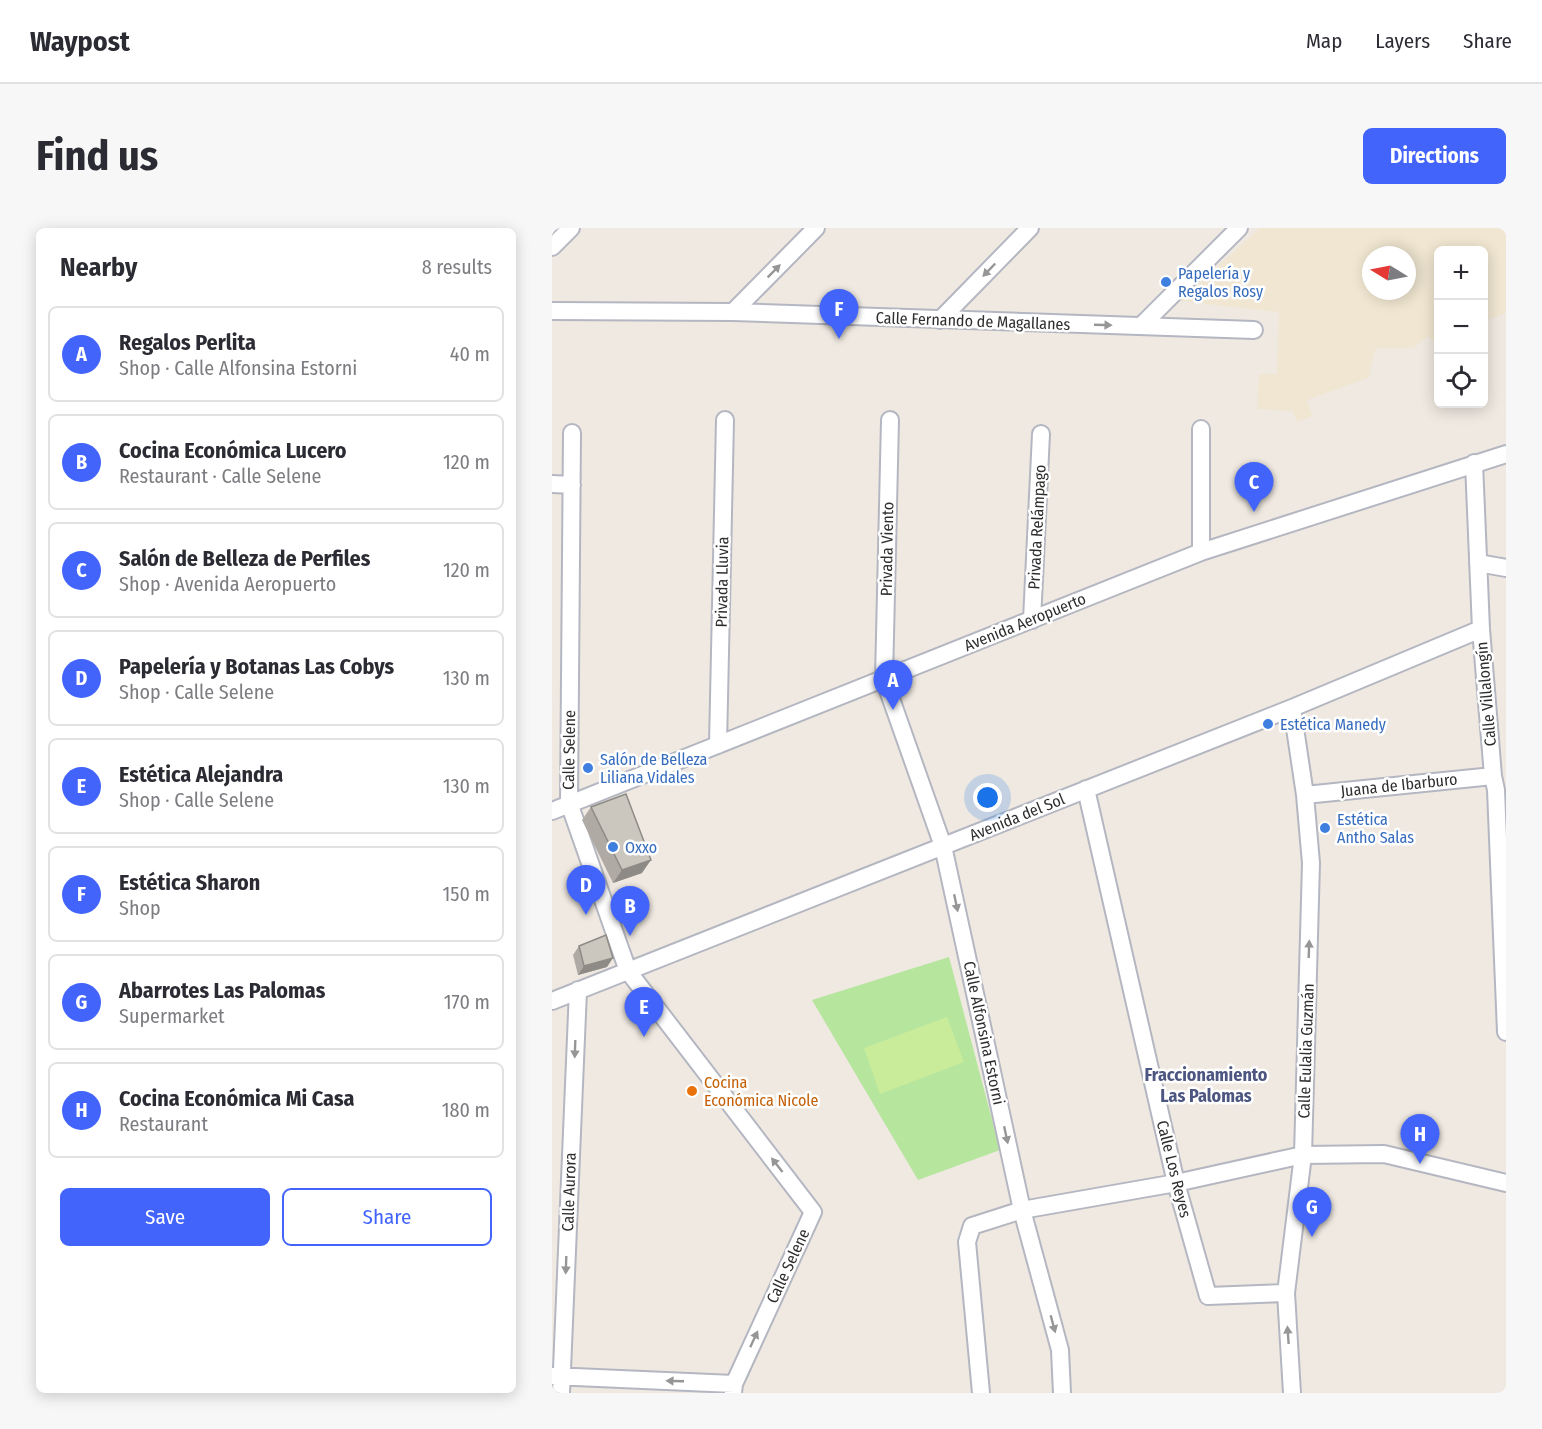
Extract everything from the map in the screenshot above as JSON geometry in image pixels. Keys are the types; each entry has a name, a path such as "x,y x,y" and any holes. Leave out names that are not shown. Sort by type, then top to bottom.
{"street":[{"path":"552,247 570,228"},
{"path":"733,312 816,228"},
{"path":"940,320 1030,228"},
{"path":"1141,326 1239,228"},
{"name":"Calle Fernando de Magallanes","path":"552,311 733,312 1254,330"},
{"name":"Privada Lluvia","path":"718,745 725,420"},
{"name":"Privada Viento","path":"884,679 890,420"},
{"path":"1201,429 1201,552"},
{"name":"Calle Selene","path":"572,433 568,803 628,971 813,1212 733,1388"},
{"name":"Privada Relámpago","path":"1032,620 1041,434"},
{"name":"Avenida Aeropuerto","path":"552,811 1201,552 1506,454"},
{"name":"Calle Villalongín","path":"1474,463 1481,629 1498,785 1506,1032"},
{"path":"552,484 572,485"},
{"path":"1478,563 1506,568"},
{"name":"Avenida del Sol","path":"552,1001 1292,708 1481,629"},
{"name":"Calle Alfonsina Estorni","path":"884,679 943,846 1022,1210 1060,1350 1062,1393"},
{"name":"Calle Eulalia Guzmán","path":"1292,708 1305,795 1311,863 1303,1155 1286,1293 1293,1393"},
{"name":"Juana de Ibarburo","path":"1305,795 1498,785"},
{"name":"Calle Los Reyes","path":"1086,789 1176,1184 1208,1296 1286,1293"},
{"path":"552,795 568,803"},
{"name":"Calle Aurora","path":"558,1382 578,990"},
{"path":"981,1393 967,1242 972,1227 1022,1210 1176,1184 1303,1155 1384,1154 1506,1183"},
{"path":"558,1382 733,1388"}],"shaded area":[{"path":"1260,228 1506,228 1506,313 1488,320 1488,246 1434,246 1434,342 1428,336 1413,348 1376,348 1370,377 1307,400 1312,416 1297,422 1293,411 1257,409 1259,374 1277,374 1279,312 1180,301"}],"green space":[{"path":"949,957 1000,1150 918,1180 812,1000"},
{"path":"947,1017 964,1062 880,1094 864,1048"}],"building":[{"path":"626,794 651,860 622,870 591,807"},
{"path":"606,935 613,958 584,966 579,946"}],"place":[{"name":"Papelería y Regalos Rosy","path":"1166,282"},
{"name":"Estética Sharon","path":"839,339"},
{"name":"Salón de Belleza de Perfiles","path":"1254,512"},
{"name":"Regalos Perlita","path":"893,710"},
{"name":"Estética Manedy","path":"1268,724"},
{"name":"Salón de Belleza Liliana Vidales","path":"588,768"},
{"name":"Estética Antho Salas","path":"1325,828"},
{"name":"Oxxo","path":"613,847"},
{"name":"Papelería y Botanas Las Cobys","path":"586,915"},
{"name":"Cocina Económica Lucero","path":"630,936"},
{"name":"Estética Alejandra","path":"644,1037"},
{"name":"Cocina Económica Nicole","path":"692,1091"},
{"name":"Cocina Económica Mi Casa","path":"1420,1164"},
{"name":"Abarrotes Las Palomas","path":"1312,1237"}],"district":[{"name":"Fraccionamiento Las Palomas","path":"1206,1085"}]}
